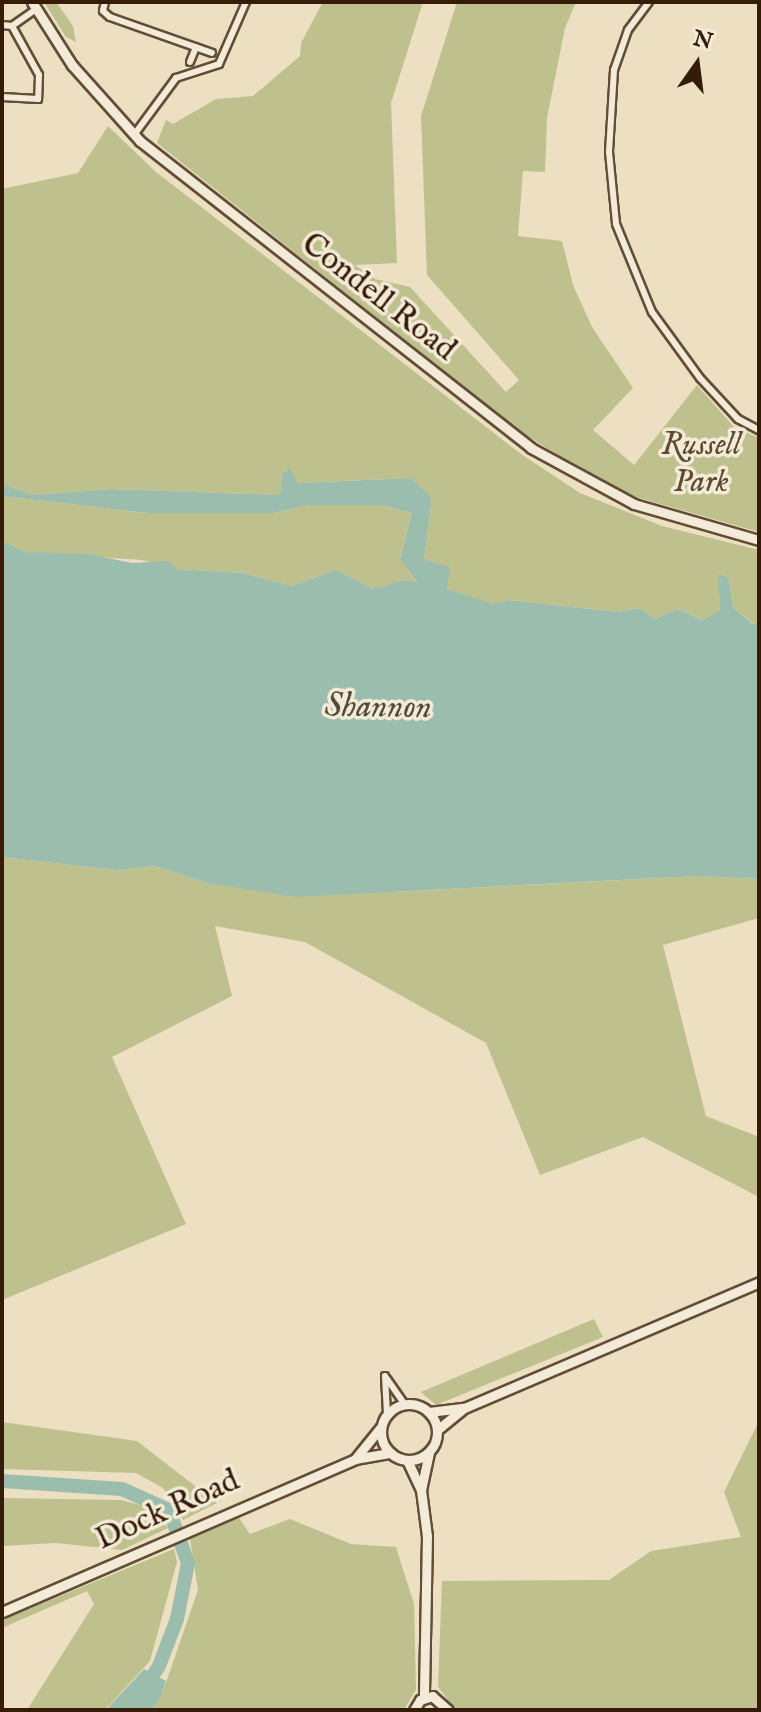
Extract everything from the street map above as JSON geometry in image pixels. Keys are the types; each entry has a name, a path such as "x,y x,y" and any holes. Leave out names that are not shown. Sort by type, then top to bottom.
{"main road":[{"name":"Condell Road","path":"34,5 72,65 134,135 225,212 531,448 634,504 759,540"},
{"path":"421,1490 437,1430 464,1408 759,1282"},
{"path":"429,1452 407,1460 390,1453 382,1440 384,1420 405,1405 429,1412 464,1408"},
{"path":"429,1412 437,1430"},
{"name":"Dock Road","path":"355,1459 384,1420"},
{"name":"Dock Road","path":"2,1612 355,1459 390,1453"},
{"path":"407,1460 421,1490 427,1536 426,1677 424,1698 414,1710"},
{"path":"426,1677 436,1697 448,1710"},
{"path":"424,1698 436,1697"}],"street":[{"path":"105,2 103,11 110,17 212,53"},
{"path":"134,135 176,78 219,64 246,2"},
{"path":"649,2 628,30 614,70 609,152 616,224 652,312 700,378 738,419 759,430"},
{"path":"2,25 12,26 34,5"},
{"path":"2,97 38,99 39,75 12,26"},
{"path":"190,62 196,47"},
{"path":"384,1420 385,1376 405,1405"}],"green space":[{"path":"44,2 56,2 73,26 76,42 66,37"},
{"name":"Russell Park","path":"323,2 423,2 391,103 397,263 355,265 375,279 410,287 506,392 519,380 427,275 421,116 457,2 576,2 565,28 547,118 545,172 523,171 518,236 562,241 573,285 592,327 633,388 593,430 634,465 697,385 734,427 759,438 759,532 639,498 594,478 518,430 157,143 166,120 173,124 216,99 253,96 300,56 301,43"},
{"path":"108,126 156,172 521,454 580,493 662,526 759,550 759,623 754,624 733,607 729,578 719,573 720,610 702,620 679,609 655,619 639,608 617,612 508,600 492,605 446,589 424,560 432,497 411,478 298,483 282,474 280,495 111,489 33,495 2,484 2,189 78,173"},
{"path":"2,496 147,513 273,513 310,505 381,505 412,513 400,558 417,583 403,580 373,589 336,570 292,586 243,573 177,569 142,560 24,552 2,540"},
{"path":"2,857 116,870 155,866 208,883 393,892 697,876 759,879 759,918 663,945 706,1116 759,1137 759,1197 643,1137 540,1175 486,1043 305,942 215,926 232,996 112,1057 186,1224 2,1300"},
{"path":"594,1319 603,1337 436,1405 421,1392"},
{"path":"759,1421 759,1710 456,1710 438,1687 442,1581 609,1580 651,1551 741,1537 724,1492"},
{"path":"2,1422 137,1441 217,1503 183,1520 163,1488 136,1473 2,1469"},
{"path":"2,1498 120,1500 149,1507 168,1528 122,1550 56,1543 2,1546"},
{"path":"239,1518 250,1534 290,1519 351,1544 396,1547 414,1604 416,1690 404,1710 150,1710 160,1700 198,1590 190,1539"},
{"path":"174,1549 177,1562 150,1661 105,1710 27,1710 94,1604 87,1591 2,1628 2,1620"}],"water":[{"name":"Shannon","path":"290,468 298,483 411,478 432,497 424,560 450,567 447,589 492,604 508,600 617,612 639,608 655,619 678,609 702,620 720,610 718,573 729,578 733,607 753,624 759,623 759,879 697,876 295,897 208,883 155,866 116,870 2,857 2,540 24,552 88,554 132,563 168,561 177,569 243,573 292,586 336,570 373,589 403,580 417,582 400,559 412,513 381,505 310,505 273,513 147,513 2,496 2,484 33,495 111,489 280,495 282,474"},
{"path":"144,1669 166,1681 160,1700 150,1710 106,1710"}],"waterway":[{"path":"2,1481 122,1489 169,1510 188,1563 177,1619 159,1666 130,1710"}]}
